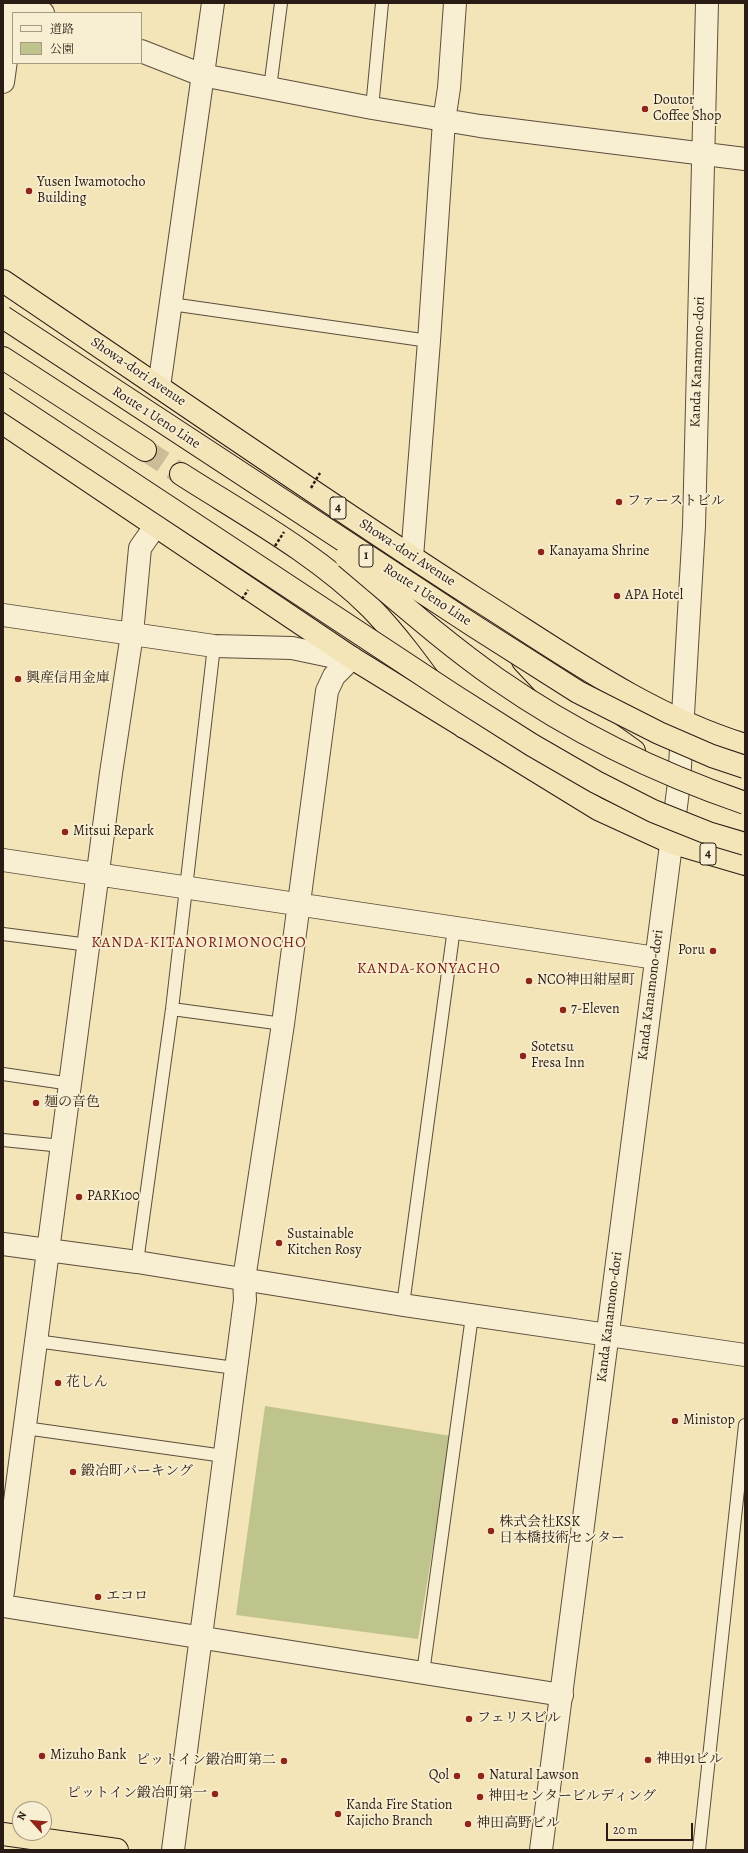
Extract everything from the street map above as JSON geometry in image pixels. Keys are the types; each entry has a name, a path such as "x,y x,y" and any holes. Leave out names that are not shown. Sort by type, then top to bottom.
{"highway":[{"name":"Showa-dori Avenue","path":"3,281 412,557 599,676 682,722 721,738 745,745"},
{"name":"Route 1 Ueno Line","path":"3,317 474,626 578,692 659,734 712,756 745,767"},
{"path":"3,358 145,450"},
{"path":"3,398 446,691 532,744 596,782 653,811 708,833 745,844"},
{"name":"4","path":"3,423 156,524 352,658 598,810 670,842 745,864"},
{"path":"181,474 309,556 340,580 371,608 397,637 464,727"},
{"path":"274,495 454,648 521,695 571,726 646,764 702,788 745,803"},
{"path":"472,596 497,634 554,694 679,783"},
{"path":"3,1834 117,1850"}],"street":[{"path":"18,3 40,12"},
{"path":"159,387 213,3"},
{"path":"412,557 444,121 449,88 455,3"},
{"name":"Kanda Kanamono-dori","path":"541,1850 608,1336 670,842 679,783 694,526 707,3"},
{"path":"3,82 12,17"},
{"path":"142,51 202,75 444,121 745,159"},
{"path":"3,1592 8,1513 25,1428 99,873 111,772 132,634 140,548 156,524"},
{"path":"3,615 214,646 292,648 330,656 352,658"},
{"path":"173,1850 244,1300 244,1279 283,1024 327,691 334,676 352,658"},
{"path":"3,860 300,903 656,958"},
{"path":"3,1244 137,1262 403,1306 745,1355"},
{"path":"3,1606 562,1695"}],"lane":[{"path":"270,88 281,3"},
{"path":"372,108 382,3"},
{"path":"171,304 429,341"},
{"path":"137,1262 172,1009 214,646"},
{"path":"403,1306 454,928"},
{"path":"3,934 89,945"},
{"path":"172,1009 283,1024"},
{"path":"3,1074 71,1084"},
{"path":"3,1140 62,1146"},
{"path":"423,1673 472,1316"},
{"path":"36,1341 235,1368"},
{"path":"699,1850 745,1425"},
{"path":"25,1428 224,1456"}],"path":[{"path":"308,493 320,474"},
{"path":"275,546 287,526"},
{"path":"242,600 250,586"}],"green space":[{"path":"265,1406 451,1436 418,1639 236,1615"}],"tunnel":[{"path":"145,450 181,474"}],"place":[{"name":"Doutor Coffee Shop","path":"645,109"},
{"name":"Yusen Iwamotocho Building","path":"29,191"},
{"name":"ファーストビル","path":"619,502"},
{"name":"Kanayama Shrine","path":"541,552"},
{"name":"APA Hotel","path":"617,596"},
{"name":"興産信用金庫","path":"18,679"},
{"name":"Mitsui Repark","path":"65,832"},
{"name":"Poru","path":"713,951"},
{"name":"NCO神田紺屋町","path":"529,981"},
{"name":"7-Eleven","path":"563,1010"},
{"name":"Sotetsu Fresa Inn","path":"523,1056"},
{"name":"麺の音色","path":"36,1103"},
{"name":"PARK100","path":"79,1197"},
{"name":"Sustainable Kitchen Rosy","path":"279,1243"},
{"name":"花しん","path":"58,1383"},
{"name":"Ministop","path":"675,1421"},
{"name":"鍛冶町パーキング","path":"73,1472"},
{"name":"株式会社KSK 日本橋技術センター","path":"491,1531"},
{"name":"エコロ","path":"98,1597"},
{"name":"フェリスビル","path":"469,1719"},
{"name":"Mizuho Bank","path":"42,1756"},
{"name":"神田91ビル","path":"648,1760"},
{"name":"ピットイン鍛冶町第二","path":"284,1761"},
{"name":"Qol","path":"457,1776"},
{"name":"Natural Lawson","path":"481,1776"},
{"name":"ピットイン鍛冶町第一","path":"215,1794"},
{"name":"神田センタービルディング","path":"480,1797"},
{"name":"Kanda Fire Station Kajicho Branch","path":"338,1814"},
{"name":"神田高野ビル","path":"468,1824"}],"district":[{"name":"KANDA-KITANORIMONOCHO","path":"199,943"},
{"name":"KANDA-KONYACHO","path":"429,969"}]}
